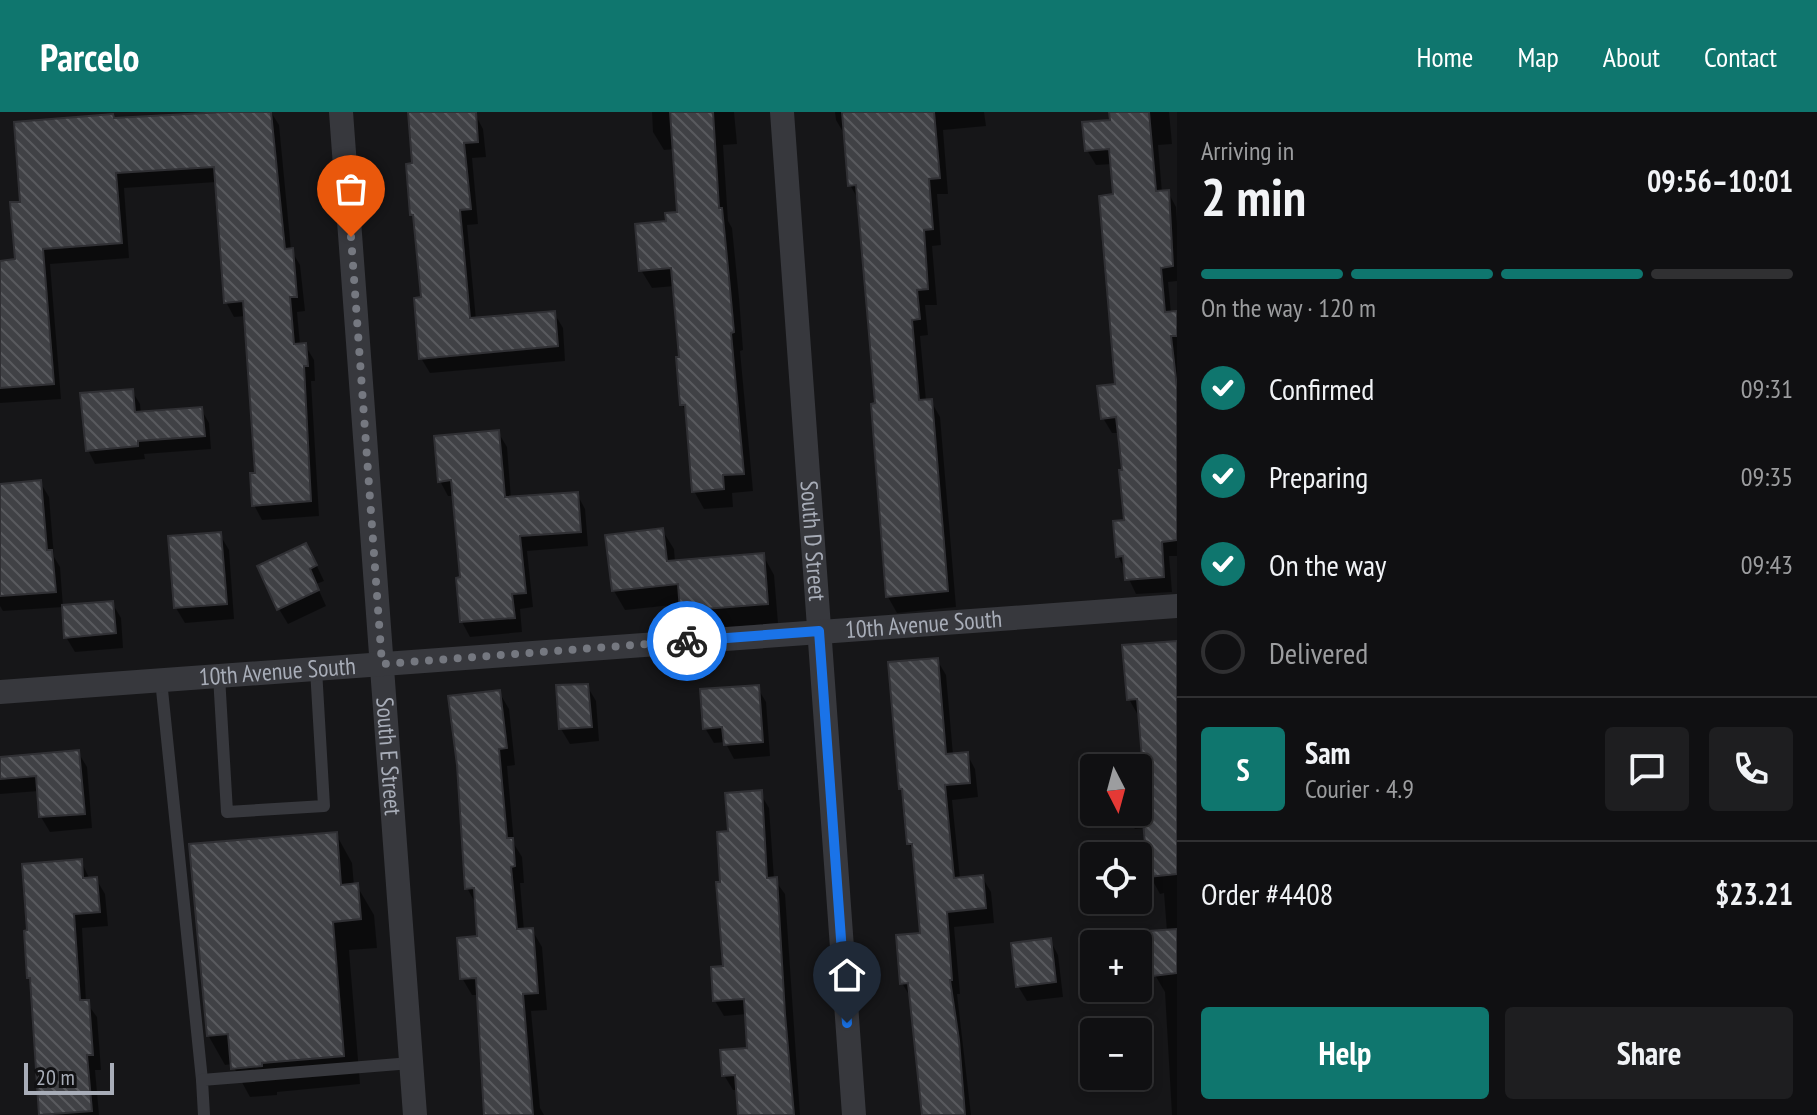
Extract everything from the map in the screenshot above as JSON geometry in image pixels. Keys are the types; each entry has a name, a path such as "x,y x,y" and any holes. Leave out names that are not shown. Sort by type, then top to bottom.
{"street":[{"name":"South E Street","path":"341,112 415,1115"},
{"name":"South D Street","path":"782,112 854,1115"},
{"name":"10th Avenue South","path":"0,692 1177,606"}],"lane":[{"path":"219,676 227,812 324,806 316,669"},
{"path":"161,680 204,1115"},
{"path":"202,1080 411,1063"}],"building":[{"path":"271,112 285,249 293,248 297,297 290,297 294,344 306,343 308,366 304,366 311,501 252,506 250,473 255,473 243,301 224,303 214,167 116,173 122,243 43,249 54,384 0,388 0,261 15,259 10,202 20,202 14,122 113,114 114,118"},
{"path":"408,112 476,112 478,142 464,143 471,209 460,210 470,318 555,311 558,346 419,359 414,298 421,297 406,164 412,163"},
{"path":"670,112 713,112 744,474 723,475 724,489 692,492 685,405 680,405 671,268 639,271 635,224 666,221 665,213 677,212"},
{"path":"842,112 934,112 940,178 929,179 933,229 924,230 928,289 917,290 920,319 912,320 919,400 932,399 948,591 886,597 871,404 875,403 856,185 848,186"},
{"path":"1109,112 1149,112 1156,191 1169,190 1173,266 1161,268 1165,312 1177,311 1177,336 1171,336 1177,388 1177,540 1162,542 1164,577 1125,580 1123,556 1116,557 1113,521 1124,520 1116,417 1101,419 1097,386 1115,384 1099,196 1113,194 1109,149 1085,151 1082,122 1110,120"},
{"path":"133,389 135,412 202,407 205,436 138,441 138,446 86,451 80,393"},
{"path":"499,430 505,497 578,492 581,532 520,536 526,593 512,594 515,618 460,622 456,578 460,577 451,480 438,482 434,436"},
{"path":"41,480 47,550 52,550 56,592 0,596 0,484"},
{"path":"663,528 667,561 764,553 768,604 680,611 678,584 612,591 605,535"},
{"path":"221,532 227,604 174,608 168,536"},
{"path":"306,543 317,565 310,569 319,590 277,610 257,566"},
{"path":"113,601 116,633 64,638 62,605"},
{"path":"1177,641 1177,874 1152,877 1152,842 1145,842 1143,826 1152,826 1152,754 1142,754 1137,699 1127,700 1122,645"},
{"path":"938,658 946,754 968,752 970,783 945,785 954,878 983,875 986,908 947,912 950,980 965,1115 922,1115 908,983 900,984 896,935 920,933 912,844 907,844 902,789 899,789 888,662"},
{"path":"588,684 592,727 559,729 556,685"},
{"path":"759,685 763,742 724,745 722,727 703,729 700,689"},
{"path":"500,690 507,748 499,749 507,838 513,838 515,866 511,867 517,929 533,928 538,993 523,994 533,1115 484,1115 476,978 460,979 457,938 477,936 474,888 465,889 457,765 448,696"},
{"path":"79,750 85,814 39,817 36,776 0,779 0,757"},
{"path":"762,790 767,878 777,877 794,1115 738,1115 735,1075 722,1076 720,1050 747,1048 744,999 713,1001 711,967 723,966 716,882 720,882 717,832 728,831 725,793"},
{"path":"337,832 341,885 358,883 361,919 333,922 344,1056 262,1063 262,1066 231,1069 228,1034 207,1036 189,844"},
{"path":"82,859 83,878 97,877 100,912 74,914 80,1000 89,1000 93,1055 87,1055 92,1111 39,1115 30,978 27,978 22,864"},
{"path":"1177,929 1177,973 1153,976 1152,931"},
{"path":"1051,938 1056,982 1016,987 1011,943"}],"way so far":[{"path":"351,237 382,664 687,641"}],"route":[{"path":"687,641 819,631 847,1023"}]}
